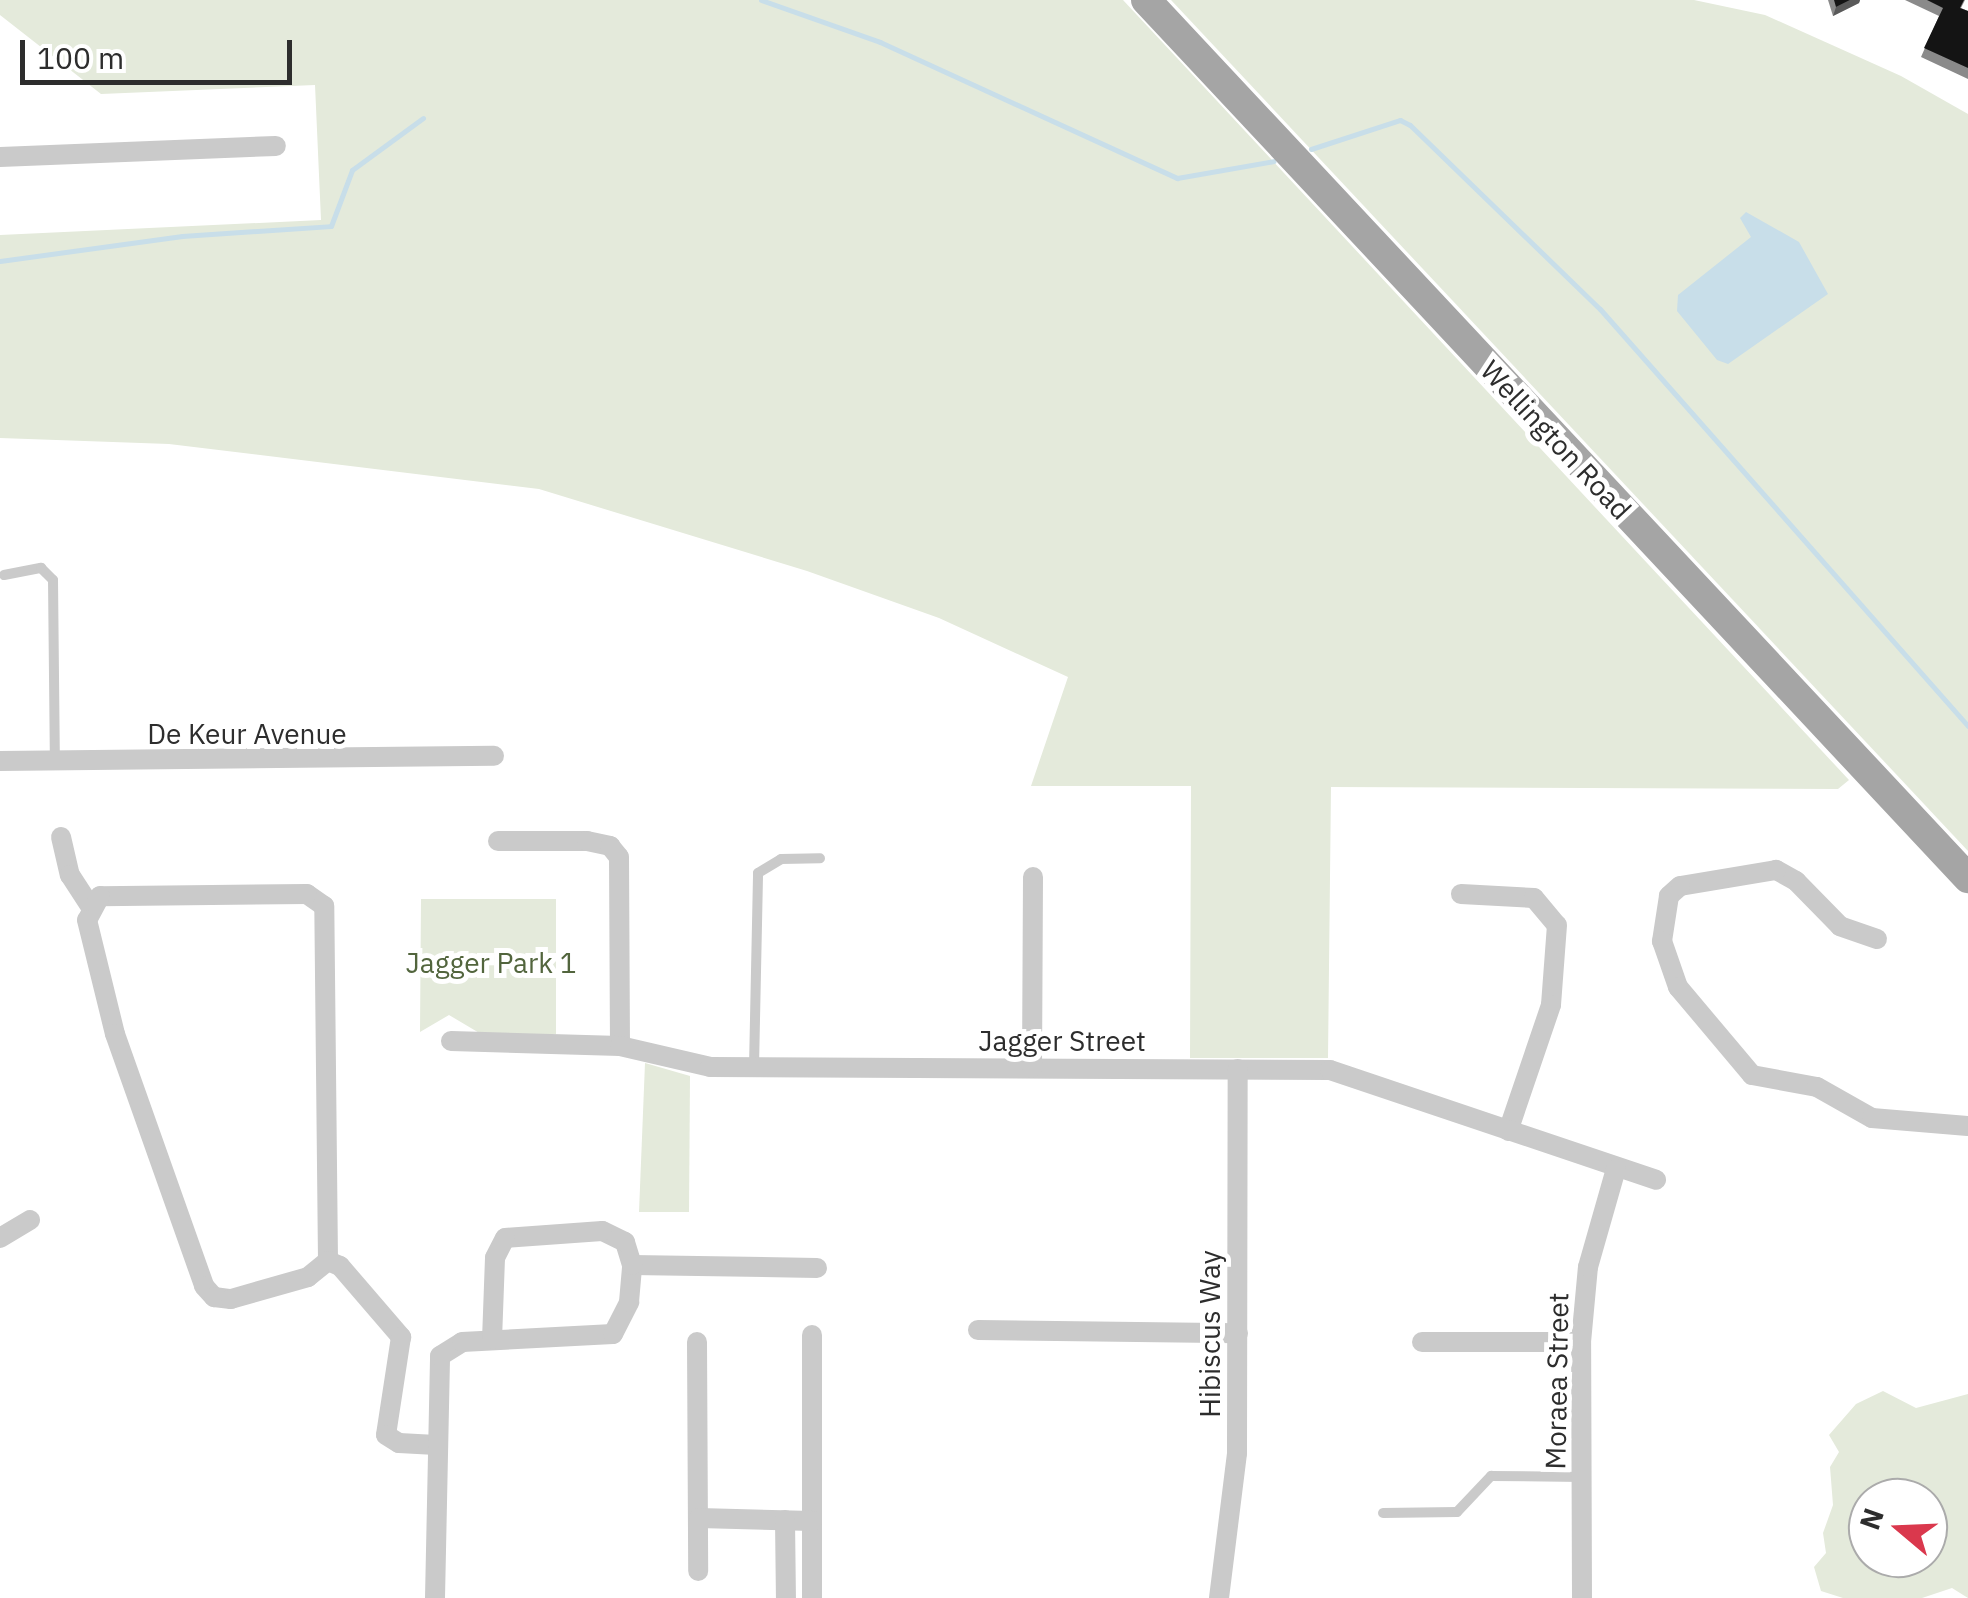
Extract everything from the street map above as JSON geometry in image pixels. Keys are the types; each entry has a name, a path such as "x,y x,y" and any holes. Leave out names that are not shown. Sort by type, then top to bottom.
{"main road":[{"name":"Wellington Road","path":"1146,0 1968,878"}],"street":[{"path":"0,158 276,146"},
{"name":"De Keur Avenue","path":"0,761 494,756"},
{"path":"61,838 70,875 90,906 89,929 132,1092 204,1286 214,1297 231,1299 308,1277 328,1261"},
{"path":"498,841 587,841 610,846 619,857 620,1046"},
{"path":"1877,938 1840,926 1796,881 1776,870 1680,886 1669,896 1662,941 1678,988 1752,1075 1817,1087 1872,1118 1968,1126"},
{"path":"1032,877 1032,1068"},
{"path":"90,906 106,894 306,894 324,906 328,1261"},
{"path":"1461,894 1534,898 1557,925 1551,1005 1508,1131"},
{"name":"Jagger Street","path":"451,1041 620,1046 710,1067 1341,1071 1616,1170 1656,1180"},
{"name":"Hibiscus Way","path":"1219,1598 1236,1477 1238,1069"},
{"name":"Moraea Street","path":"1582,1598 1581,1342 1588,1267 1616,1170"},
{"path":"0,1238 30,1220"},
{"path":"435,1598 436,1374 449,1347 492,1339 613,1334 629,1302 632,1265 625,1242 610,1233 511,1234 495,1258 492,1339"},
{"path":"328,1261 351,1274 399,1329 402,1347 386,1435 398,1443 436,1445"},
{"path":"632,1265 817,1268"},
{"path":"978,1330 1238,1333"},
{"path":"812,1335 812,1598"},
{"path":"697,1342 698,1571"},
{"path":"1422,1342 1581,1342"},
{"path":"699,1518 812,1521"},
{"path":"785,1520 786,1598"}],"lane":[{"path":"4,575 41,568 53,580 55,761"},
{"path":"754,1067 758,873 780,859 820,858"},
{"path":"1382,1513 1452,1514 1491,1476 1582,1476"}],"green space":[{"path":"0,0 1123,0 1849,780 1838,789 1331,787 1328,1058 1190,1058 1191,786 1031,786 1068,677 939,618 807,571 539,489 169,444 0,438 0,235 321,220 315,85 101,94 0,15"},
{"path":"1171,0 1694,0 1765,15 1901,76 1968,114 1968,851"},
{"name":"Jagger Park 1","path":"421,899 556,899 556,1034 481,1034 449,1015 420,1032"},
{"path":"645,1063 690,1076 689,1212 639,1212"},
{"path":"1883,1391 1916,1408 1968,1394 1968,1598 1952,1588 1922,1598 1843,1598 1821,1591 1814,1567 1826,1553 1823,1533 1833,1505 1830,1467 1839,1452 1829,1435 1856,1404"}],"water":[{"path":"1746,212 1799,242 1828,294 1728,364 1717,360 1677,311 1678,295 1751,237 1740,218"}],"building":[{"path":"1927,0 1964,0 1960,8 1968,11 1968,68 1924,48 1943,8"}],"waterway":[{"path":"761,0 880,42 1177,178 1274,161"},
{"path":"0,261 182,236 331,226 352,170 423,118"},
{"path":"1311,149 1400,120 1410,125 1600,309 1968,726"}]}
